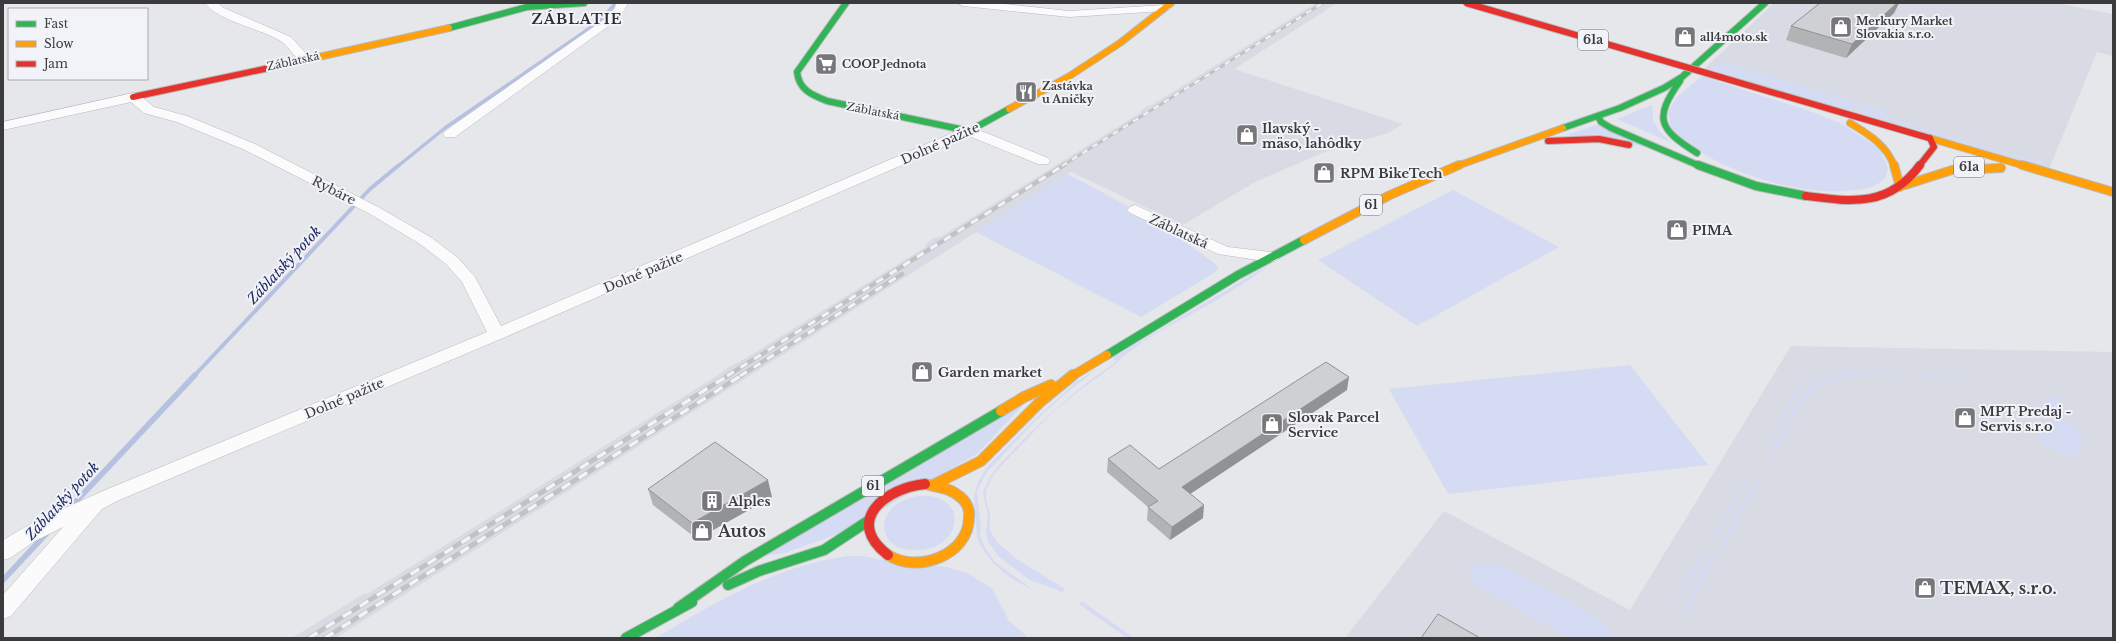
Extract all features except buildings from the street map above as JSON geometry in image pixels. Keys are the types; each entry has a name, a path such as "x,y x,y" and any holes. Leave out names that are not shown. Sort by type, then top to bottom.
{"main road":[{"name":"Záblatská","path":"137,100 305,59 422,35 527,7 584,3"},
{"name":"Záblatská","path":"846,3 798,72 796,80 800,87 810,94 827,101 969,131"},
{"name":"61a","path":"1466,3 2113,192"},
{"name":"61","path":"626,638 678,608 752,557 1024,397 1073,375 1271,256 1390,195 1474,159 1598,116 1653,94 1682,77 1765,3"},
{"name":"Dolné pažite","path":"969,131 1068,77 1120,43 1167,6"},
{"name":"61a","path":"1682,77 1664,106 1662,122 1678,142 1737,178"},
{"name":"61a","path":"1826,108 1865,131 1882,144 1895,162 1900,187"},
{"name":"61a","path":"1598,116 1601,122 1611,128 1737,178"},
{"name":"61a","path":"1520,142 1599,139 1638,148 1788,194 1830,200 1853,200 1878,197 1896,191 1934,147 1930,138"},
{"path":"1918,142 1930,138"},
{"path":"1900,187 1910,161"},
{"name":"61a","path":"1900,187 1929,174 1956,167 2041,171"},
{"name":"61","path":"933,485 981,461 1040,402 1073,375"},
{"name":"61","path":"976,473 981,461"},
{"name":"61","path":"824,550 868,521 874,508 892,492 912,485 933,485 953,492 967,505"},
{"path":"870,550 880,551 894,559 911,562 929,561 946,554 960,544 969,531 971,517 967,505 970,492"},
{"path":"868,521 869,534 880,551"},
{"name":"61","path":"678,608 759,571 824,550 842,549"}],"street":[{"path":"211,3 220,10 287,40 305,59"},
{"path":"450,134 606,23 620,9 622,3"},
{"path":"963,3 1069,14 1167,6"},
{"path":"3,126 94,107 104,114 116,114 134,107 137,100"},
{"name":"Rybáre","path":"137,100 149,110 182,119 250,147 365,206 426,241 452,261 469,280 497,334"},
{"name":"Záblatská","path":"969,131 1043,161"},
{"name":"Dolné pažite","path":"3,552 29,533 87,508 117,493 497,334 969,131"},
{"name":"Záblatská","path":"1135,210 1224,251 1271,256"},
{"name":"Záblatská","path":"1224,251 1238,275"},
{"name":"Dolné pažite","path":"3,610 87,508"}],"shaded area":[{"path":"1316,3 1337,3 1234,69 1403,124 1388,133 1325,152 1255,182 1183,225 1071,172 336,638 292,638 365,593 367,594 723,372 722,371 746,358 924,248 927,243 934,238 942,236 1140,113 1142,109 1153,104"},
{"path":"1774,3 2056,3 2113,14 2113,56 2097,52 2049,169 1704,69"},
{"path":"1720,61 1888,111 1886,115 1895,117 1894,119 2048,164 2047,166 1857,111 1861,105 1856,103 1851,111 1723,73 1716,81 1807,110 1842,124 1880,149 1888,169 1884,179 1876,185 1866,189 1855,190 1809,190 1758,178 1733,169 1710,157 1689,144 1673,130 1671,126 1668,112 1677,97"},
{"path":"1652,105 1653,121 1659,131 1672,143 1617,119"},
{"path":"1596,125 1649,147 1566,135"},
{"path":"1067,174 1164,228 1219,267 1214,273 1141,317 976,232"},
{"path":"1453,190 1559,247 1417,326 1318,260"},
{"path":"1269,266 1207,306 1165,328 1138,345 1053,412 992,477 986,491 986,500 990,515 990,531 998,543 1018,560 1065,589 1062,592 1030,580 999,557 988,542 986,531 988,517 983,492 990,477 997,467 1052,412 1097,375 1113,364 1116,361 1113,358 1253,274"},
{"path":"1791,346 2113,352 2113,638 1345,638 1444,511 1630,610"},
{"path":"1630,365 1708,465 1448,494 1389,389"},
{"path":"1849,368 1868,369 1839,371 1821,375 1808,382 1796,395 1770,441 1768,440 1790,399 1801,385 1817,375"},
{"path":"1880,368 1931,370 1868,369"},
{"path":"1097,369 1065,394 1035,421 986,473 977,491 981,528 980,534 984,546 995,562 1032,589 1023,585 999,569 981,546 977,537 974,497 978,482 987,467 1034,420 1076,382"},
{"path":"1868,372 1967,375 1970,377 1888,374 1843,377 1826,382 1814,389 1802,403 1775,454 1771,453 1796,406 1808,389 1826,378"},
{"path":"2052,397 2061,398 2054,416 2042,412 2046,399"},
{"path":"1024,404 977,454 843,532 785,553 764,556"},
{"path":"2054,419 2059,421 2060,419 2076,425 2075,431 2083,435 2076,459 2046,447 2037,438 2038,432 2049,436"},
{"path":"1757,477 1761,477 1723,547 1720,545"},
{"path":"1749,479 1715,539 1713,537 1745,482"},
{"path":"918,496 935,497 946,503 953,511 955,521 952,531 944,541 933,547 917,550 902,548 892,543 886,535 884,526 886,516 903,500"},
{"path":"1702,554 1706,555 1678,602 1677,599"},
{"path":"1713,555 1717,557 1684,615 1682,611"},
{"path":"848,556 863,556 947,567 967,573 992,588 1009,621 1029,638 656,638 724,598 748,587 796,568"},
{"path":"1488,563 1505,567 1592,614 1604,623 1611,633 1611,636 1615,638 1569,638 1470,582 1474,576 1468,573 1470,570 1476,565"},
{"path":"1082,601 1134,638 1127,638 1079,604"}],"waterway":[{"name":"Záblatský potok","path":"398,166 445,128 600,21 615,4"},
{"name":"Záblatský potok","path":"194,376 370,189 399,165"},
{"name":"Záblatský potok","path":"69,509 195,375"},
{"name":"Záblatský potok","path":"3,580 47,533"}],"railway":[{"path":"1062,166 1323,3"},
{"path":"727,376 1064,165"},
{"path":"740,376 902,274"},
{"path":"309,638 729,375"},
{"path":"325,638 742,375"}],"traffic: fast":[{"path":"449,28 527,7 584,3"},
{"path":"846,3 797,72 800,83 806,91 827,101 969,131 1009,109"},
{"path":"1563,128 1620,108 1664,88 1682,77 1765,3"},
{"path":"1680,81 1665,105 1663,122 1667,130 1674,137 1697,153"},
{"path":"1598,116 1601,122 1611,128 1706,169 1756,186 1806,196"},
{"path":"1107,355 1238,275 1304,240"},
{"path":"678,608 745,561 1001,411"},
{"path":"728,585 759,571 824,550 868,521"},
{"path":"626,638 692,602"}],"traffic: slow":[{"path":"1009,109 1068,77 1120,43 1171,3"},
{"path":"269,68 449,28"},
{"path":"1850,123 1871,136 1884,148 1893,163 1900,187"},
{"path":"1304,240 1390,195 1474,159 1563,128"},
{"path":"1929,138 2113,192"},
{"path":"1905,185 1929,176 1952,170 2001,168"},
{"path":"933,485 981,461 1040,402 1073,375 1107,355"},
{"path":"1001,411 1024,397 1051,385"},
{"path":"888,555 905,561 936,559 953,550 961,542 966,533 969,523 969,513 966,504 960,496 949,490 925,484"}],"traffic: jam":[{"path":"1466,3 1720,77"},
{"path":"133,97 269,68"},
{"path":"1720,77 1929,138"},
{"path":"1806,196 1855,200 1879,197 1890,193 1910,178 1934,147 1930,138"},
{"path":"1548,141 1599,139 1629,145"},
{"path":"888,555 873,541 870,532 870,516 874,508 890,494 902,488 925,484"}],"place":[{"name":"Merkury Market Slovakia s.r.o.","path":"1841,27"},
{"name":"all4moto.sk","path":"1685,37"},
{"name":"COOP Jednota","path":"826,64"},
{"name":"Zastávka u Aničky","path":"1026,92"},
{"name":"Ilavský - mäso, lahôdky","path":"1247,135"},
{"name":"RPM BikeTech","path":"1324,173"},
{"name":"PIMA","path":"1677,230"},
{"name":"Garden market","path":"922,372"},
{"name":"MPT Predaj - Servis s.r.o","path":"1965,418"},
{"name":"Slovak Parcel Service","path":"1272,424"},
{"name":"Alples","path":"712,501"},
{"name":"Autos","path":"702,531"},
{"name":"TEMAX, s.r.o.","path":"1925,588"}],"district":[{"name":"ZÁBLATIE","path":"577,19"}]}
